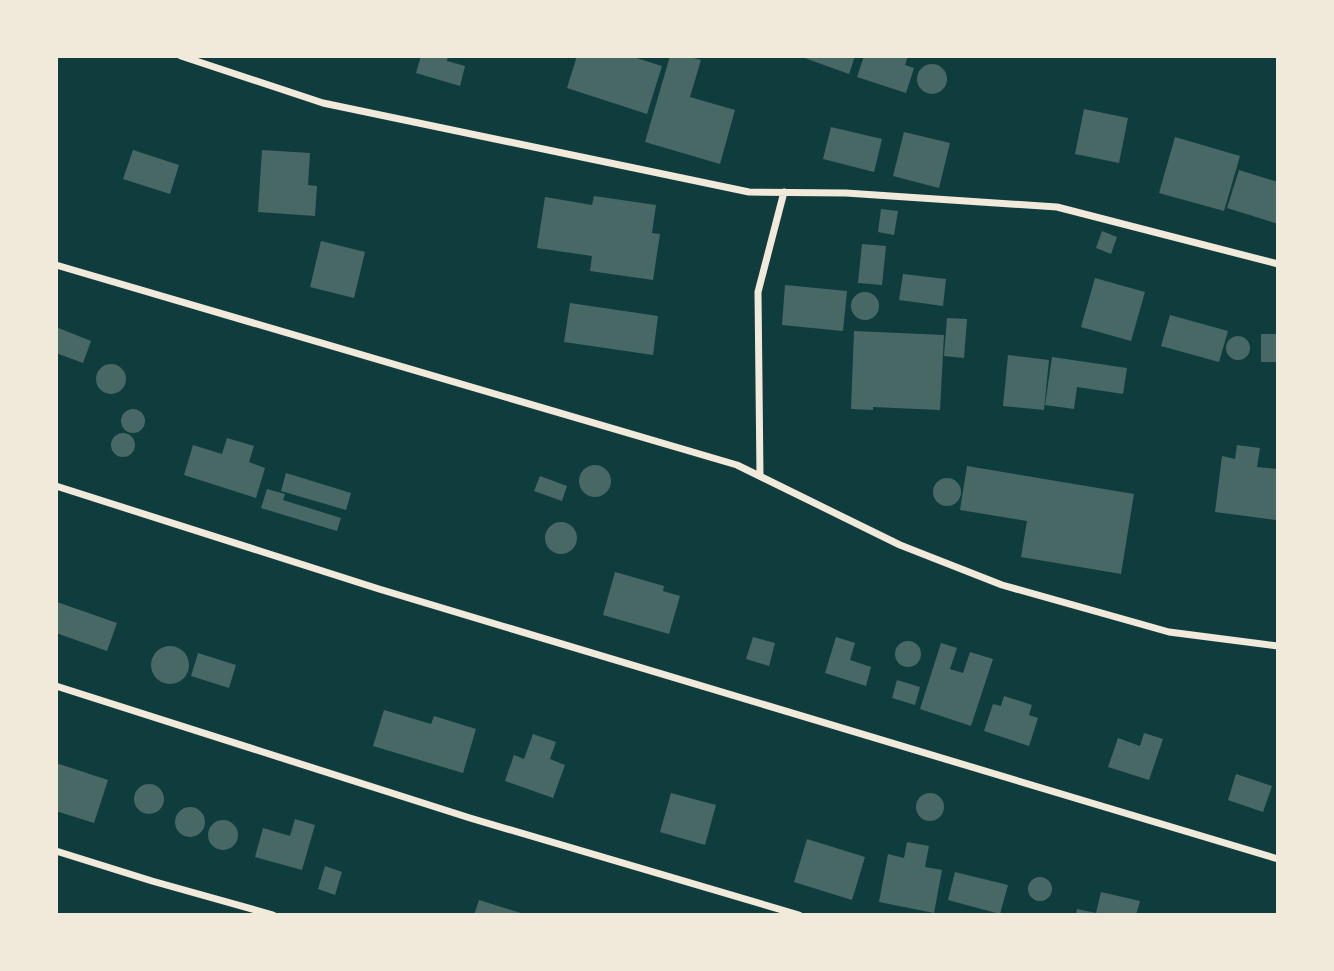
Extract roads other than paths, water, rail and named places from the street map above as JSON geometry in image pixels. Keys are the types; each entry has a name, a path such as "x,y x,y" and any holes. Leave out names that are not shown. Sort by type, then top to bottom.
{"street":[{"path":"181,56 323,103 749,192 846,193 1057,207 1278,264"},
{"path":"760,476 758,292 784,192"},
{"path":"56,265 724,461 900,545 1002,585 1169,632 1278,646"},
{"path":"56,486 392,593 1278,859"},
{"path":"56,686 470,818 799,915"},
{"path":"56,851 274,915"}]}
